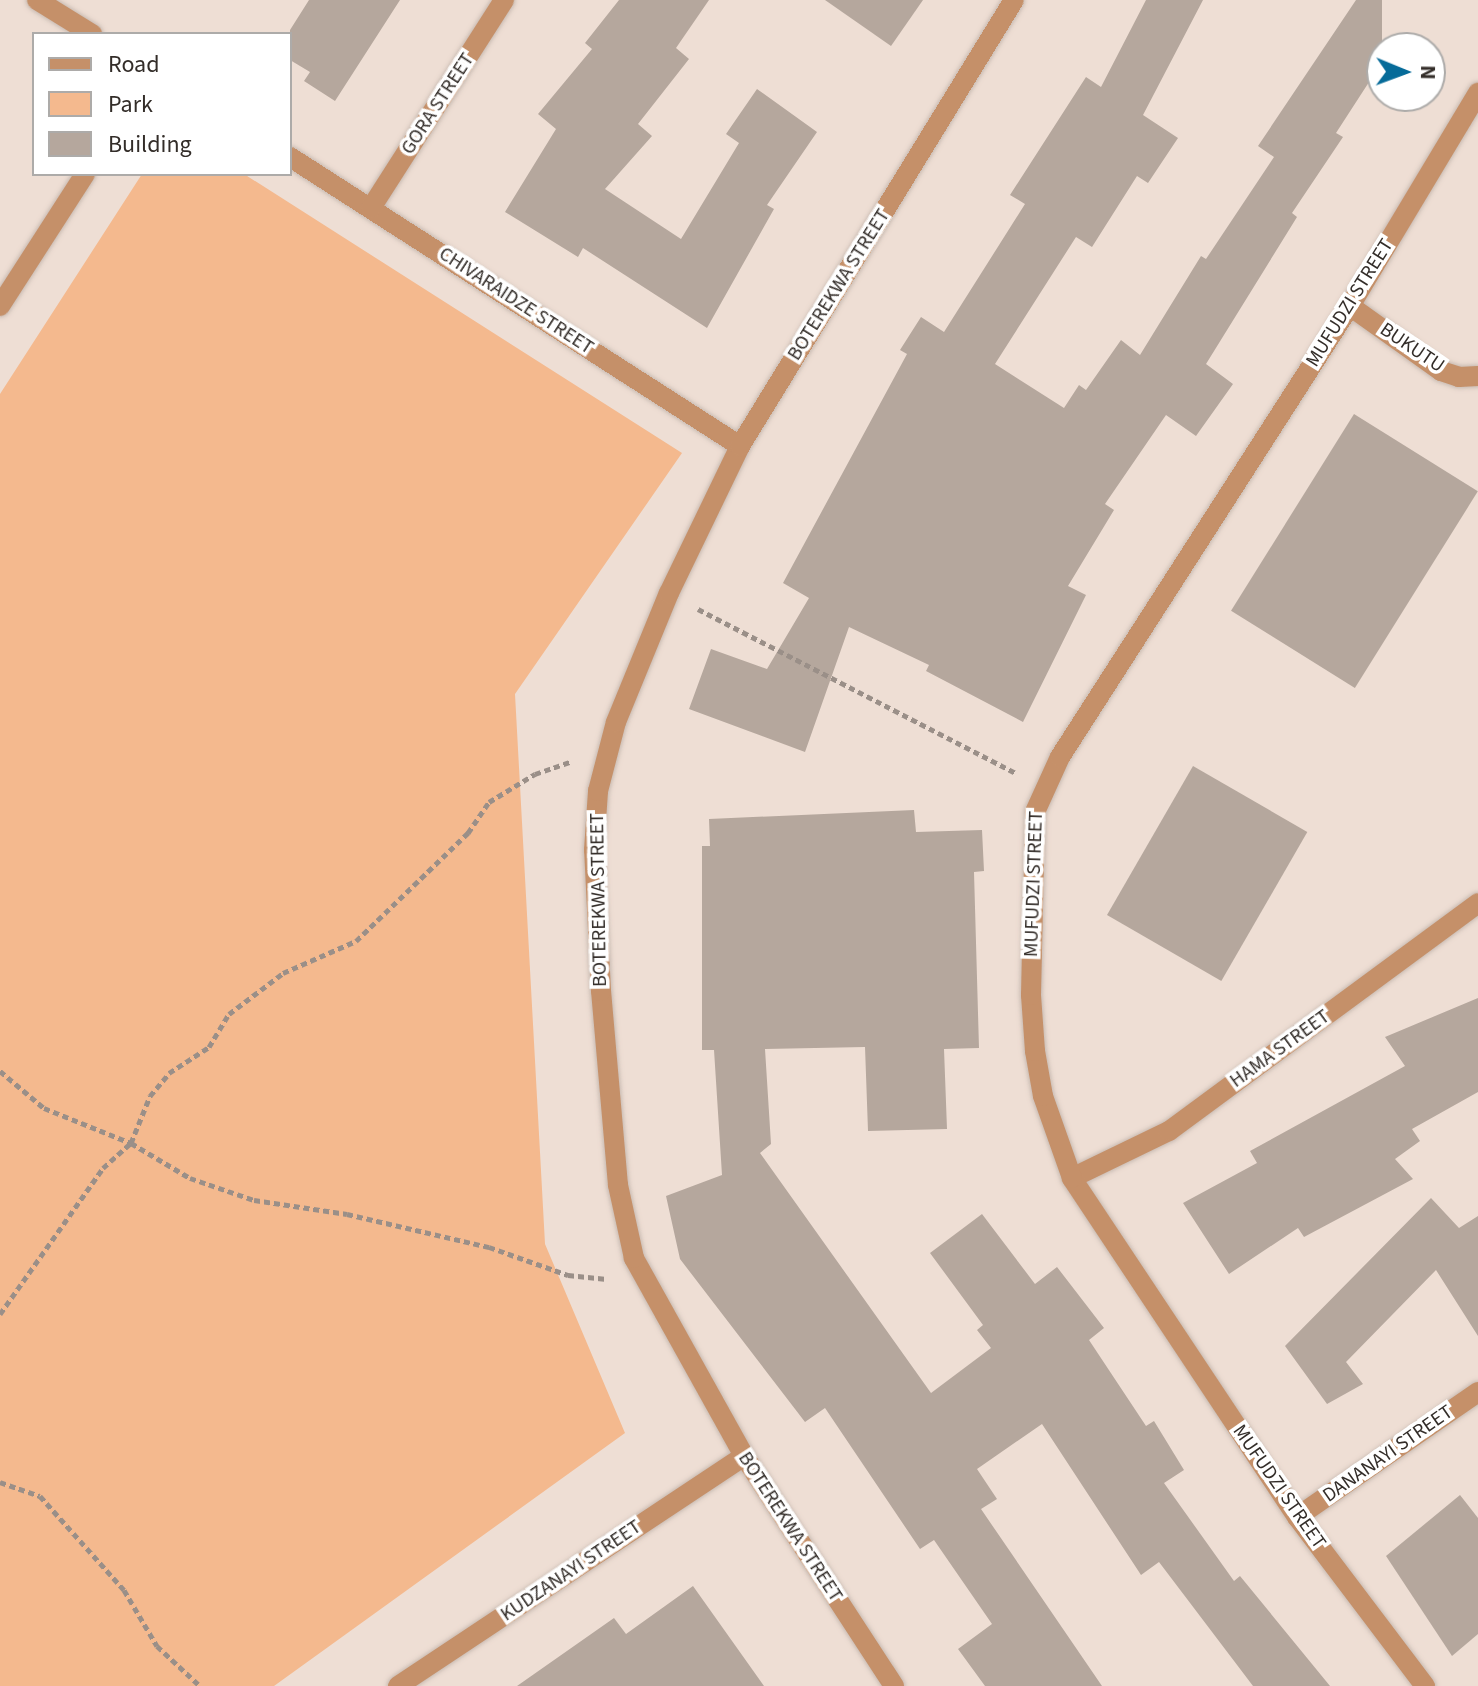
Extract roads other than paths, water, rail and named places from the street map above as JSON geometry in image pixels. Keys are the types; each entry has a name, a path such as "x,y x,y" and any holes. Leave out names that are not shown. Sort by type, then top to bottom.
{"street":[{"name":"GORA STREET","path":"371,208 504,0"},
{"name":"BOTEREKWA STREET","path":"894,1686 744,1456 634,1258 618,1185 596,913 598,791 607,758 669,593 740,446 1014,0"},
{"path":"42,1 89,32"},
{"name":"MUFUDZI STREET","path":"1425,1686 1297,1517 1072,1178 1043,1096 1031,995 1035,812 1042,786 1350,306 1478,93"},
{"name":"CHIVARAIDZE STREET","path":"292,158 740,446"},
{"path":"0,306 84,176"},
{"name":"BUKUTU","path":"1350,306 1441,371 1459,377 1478,376"},
{"name":"HAMA STREET","path":"1072,1178 1169,1131 1478,903"},
{"name":"DANANAYI STREET","path":"1297,1517 1478,1392"},
{"name":"KUDZANAYI STREET","path":"398,1686 744,1456"}]}
